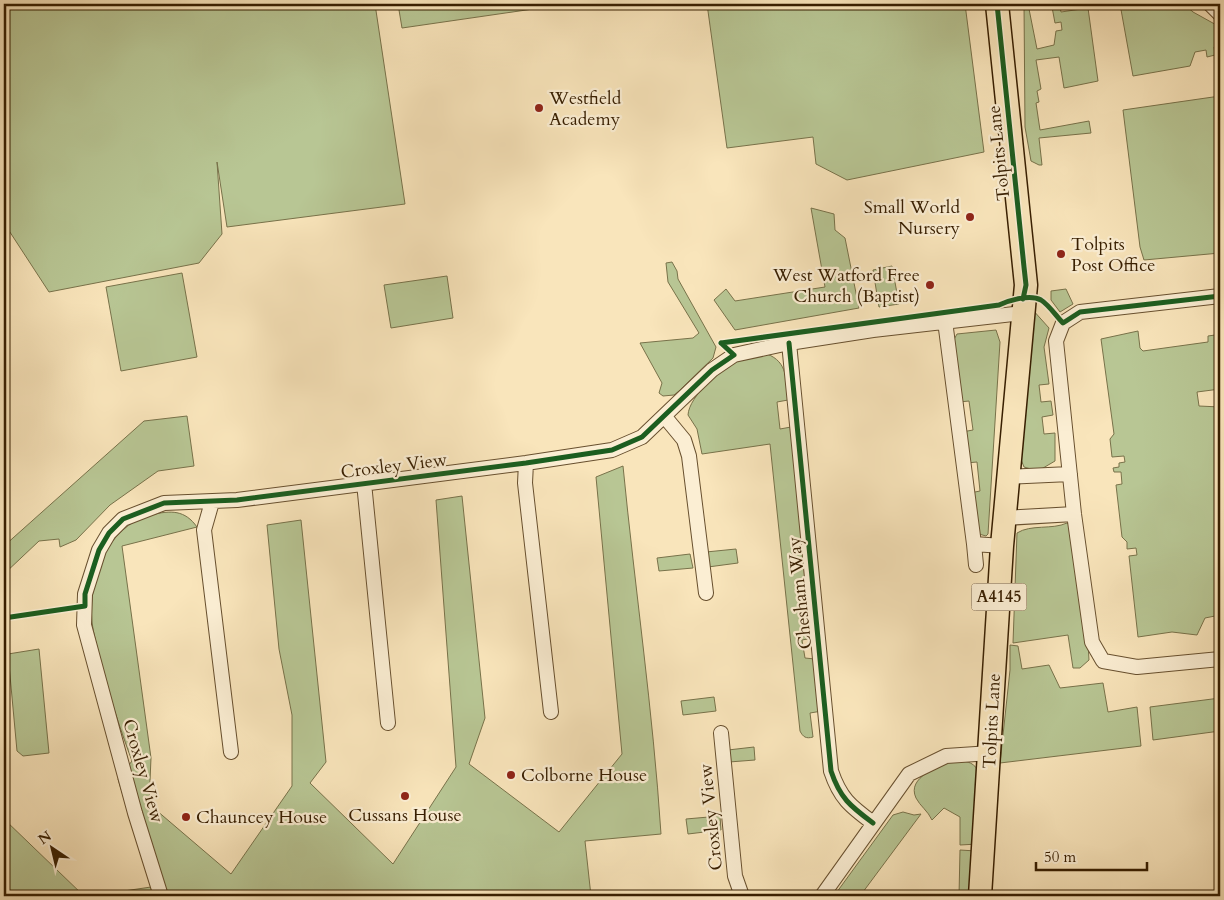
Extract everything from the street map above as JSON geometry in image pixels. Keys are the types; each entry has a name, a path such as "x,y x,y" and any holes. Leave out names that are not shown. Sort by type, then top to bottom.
{"main road":[{"name":"Tolpits Lane","path":"980,896 991,753 1002,546 1026,285 997,4"}],"street":[{"path":"1210,4 1220,14"},
{"path":"1220,296 1080,312 1064,323 1056,341 1074,514 1092,642 1103,661 1137,667 1220,659"},
{"name":"Croxley View","path":"161,896 135,813 84,625 85,594 103,542 108,532 123,519 164,503 212,502 526,463 612,450 642,437 712,370 734,354 788,343 945,321 1022,313"},
{"path":"945,321 976,565"},
{"name":"Chesham Way","path":"788,343 830,771 838,792 851,807 873,823"},
{"path":"665,417 684,440 688,456 706,593"},
{"path":"526,463 525,483 551,712"},
{"path":"1008,477 1070,474"},
{"name":"Croxley View","path":"364,483 388,723"},
{"path":"212,502 204,530 232,752"},
{"path":"1005,518 1074,514"},
{"path":"974,544 1002,546"},
{"name":"Croxley View","path":"721,733 735,876 742,896"},
{"path":"823,896 909,774 946,756 991,753"}],"green space":[{"path":"4,4 375,4 405,204 227,227 217,162 222,234 199,263 49,292 4,223"},
{"path":"398,4 540,4 540,8 402,28"},
{"path":"707,4 965,4 984,152 847,180 816,164 813,137 727,148"},
{"path":"1024,4 1028,4 1037,49 1054,45 1056,31 1062,30 1061,22 1055,23 1052,7 1060,6 1061,12 1088,8 1098,81 1064,88 1059,57 1036,60 1041,89 1037,91 1039,102 1036,103 1040,130 1089,121 1091,133 1039,138 1042,165 1031,161 1025,127"},
{"path":"1120,4 1184,4 1193,12 1220,27 1220,46 1214,47 1215,55 1207,57 1206,50 1195,52 1190,66 1133,76"},
{"path":"1220,96 1220,253 1144,260 1140,247 1123,110"},
{"path":"811,208 834,214 835,230 845,238 859,308 735,330 714,300 726,289 735,301 825,287"},
{"path":"672,262 677,271 678,279 716,347 713,358 679,391 674,395 663,396 659,393 662,383 640,343 693,338 699,333 668,282 666,263"},
{"path":"892,266 899,304 879,307 873,270"},
{"path":"182,273 197,357 121,371 106,287"},
{"path":"447,276 453,318 391,328 384,285"},
{"path":"1066,289 1073,304 1060,312 1051,300 1051,291"},
{"path":"1032,309 1049,328 1044,347 1049,384 1039,385 1041,402 1051,401 1053,415 1042,417 1044,434 1055,433 1055,461 1038,471 1024,467 1020,457"},
{"path":"996,330 1000,342 988,534 986,536 979,534 970,493 980,491 977,462 966,463 962,432 973,430 969,401 959,402 951,345 957,334"},
{"path":"1138,331 1140,348 1143,351 1208,342 1208,336 1215,335 1218,337 1220,389 1197,392 1199,406 1220,407 1220,615 1205,618 1197,635 1172,632 1138,637 1129,556 1137,555 1136,548 1127,549 1127,542 1122,537 1116,485 1122,484 1121,472 1114,472 1113,468 1119,467 1119,463 1125,462 1124,456 1112,457 1110,439 1114,434 1101,339"},
{"path":"767,354 779,362 785,372 787,386 788,400 777,402 780,429 791,427 813,638 802,640 805,658 815,659 822,711 810,713 813,737 811,738 805,737 800,731 770,444 702,454 697,429 688,415 694,399 716,375 740,360"},
{"path":"187,416 194,466 158,471 110,505 76,540 60,547 59,539 39,541 4,574 4,546 144,421"},
{"path":"623,466 658,788 661,834 585,841 591,896 90,896 151,887 118,779 132,761 106,682 92,622 93,589 97,573 103,557 122,530 135,521 165,512 182,514 188,517 197,527 122,546 151,758 149,804 231,874 292,786 292,715 279,649 267,525 301,520 326,762 310,783 393,864 456,767 436,500 462,496 485,718 469,764 559,832 622,754 596,477"},
{"path":"1067,523 1073,529 1088,643 1089,660 1080,668 1073,668 1068,635 1013,643 1017,533 1023,530"},
{"path":"736,549 738,563 708,567 706,552"},
{"path":"690,554 693,568 659,571 657,558"},
{"path":"1010,645 1018,646 1022,669 1049,665 1060,688 1103,683 1108,712 1137,707 1141,746 1000,763 1010,670"},
{"path":"39,649 49,753 23,756 17,751 8,654"},
{"path":"714,697 716,711 683,715 681,701"},
{"path":"1220,698 1220,731 1153,740 1150,707"},
{"path":"754,747 755,760 729,762 728,750"},
{"path":"954,760 974,765 981,776 978,844 960,845 960,817 944,808 932,820 916,798 914,791 920,778 926,773"},
{"path":"903,812 914,815 921,814 860,896 834,896 893,815"},
{"path":"720,816 721,830 688,834 686,819"},
{"path":"4,819 84,896 4,896"},
{"path":"960,850 976,851 973,896 959,896"}],"cycle path":[{"path":"997,4 1026,285 1023,299"},
{"path":"721,343 999,305 1026,298 1041,300 1063,323 1080,312 1220,296"},
{"path":"4,618 85,606 85,594 99,550 109,533 123,519 164,503 237,500 526,463 612,450 642,437 712,370 734,355 721,343"},
{"path":"789,343 831,771 842,795 858,812 873,823"}],"place":[{"name":"Westfield Academy","path":"539,108"},
{"name":"Small World Nursery","path":"970,217"},
{"name":"Tolpits Post Office","path":"1061,254"},
{"name":"West Watford Free Church (Baptist)","path":"930,285"},
{"name":"Colborne House","path":"511,775"},
{"name":"Cussans House","path":"405,796"},
{"name":"Chauncey House","path":"186,817"}]}
